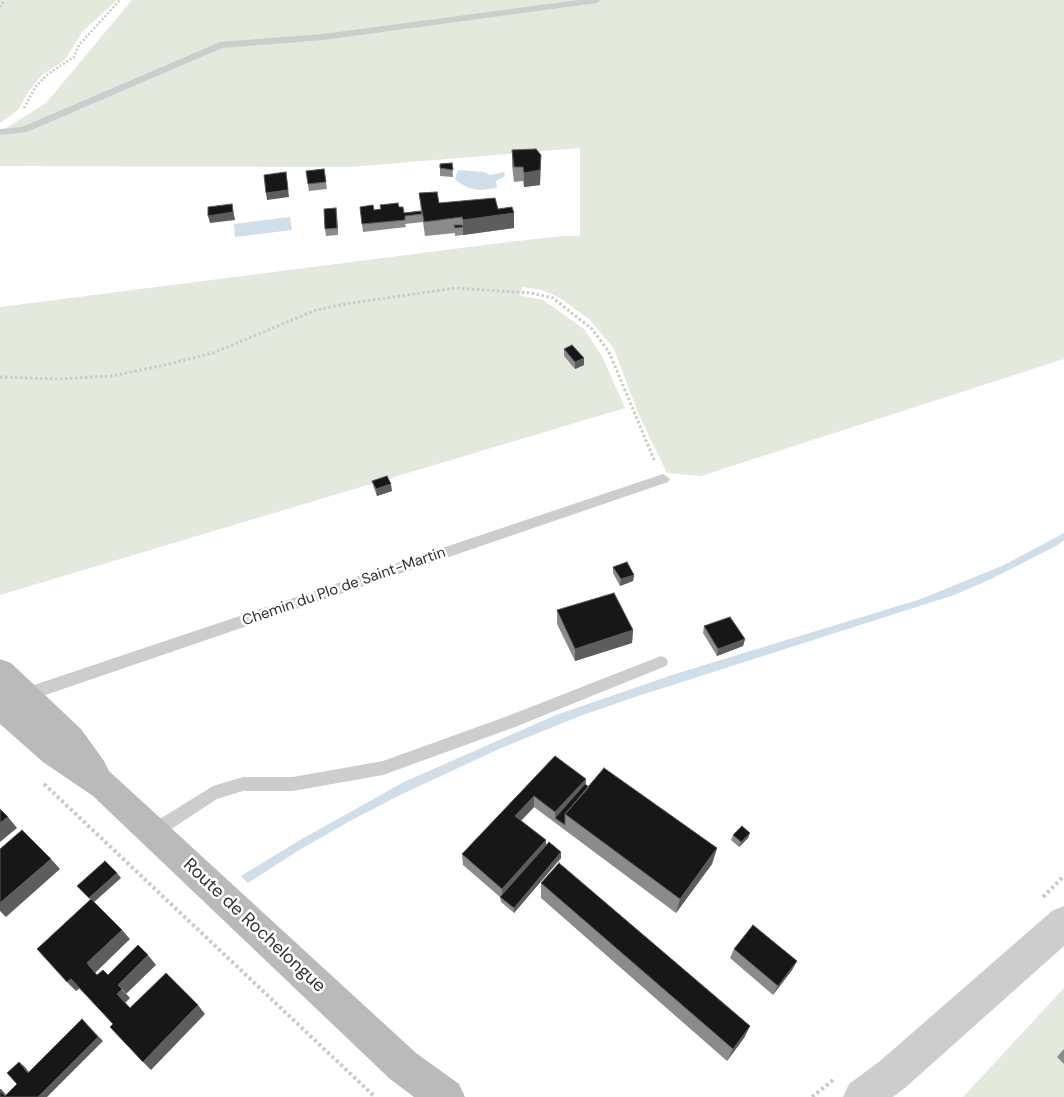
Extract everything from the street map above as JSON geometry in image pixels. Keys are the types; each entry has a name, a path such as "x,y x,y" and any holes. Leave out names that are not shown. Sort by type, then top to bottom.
{"main road":[{"name":"Route de Rochelongue","path":"0,672 13,700 54,752 104,786 412,1082 446,1097"}],"street":[{"path":"862,1097 893,1074 1064,923"}],"lane":[{"path":"0,132 24,130 220,45 322,37 597,0"},
{"name":"Chemin du Plo de Saint-Martin","path":"13,700 663,479"},
{"path":"153,832 213,793 243,784 293,784 383,768 510,722 661,662"}],"path":[{"path":"0,7 4,0"},
{"path":"21,111 36,86 48,74 74,57 79,45 120,0"},
{"path":"0,377 57,379 112,376 160,366 213,353 316,310 351,303 456,288 531,293 553,298 570,310 592,329 609,352 663,479"},
{"path":"39,779 375,1097"}],"shaded area":[{"path":"0,0 117,0 82,32 65,60 42,75 29,91 18,110 0,123"},
{"path":"132,0 1064,0 1064,359 701,476 667,473 638,413 614,349 589,319 560,298 542,290 523,287 519,295 543,300 584,329 602,356 625,408 0,595 0,307 508,242 580,236 580,148 350,167 0,166 0,132 46,103"},
{"path":"458,170 484,172 490,175 504,172 505,176 496,181 497,188 480,190 469,188 458,182 455,179"},
{"path":"290,217 292,230 235,237 234,224"},
{"path":"1064,533 1064,540 1058,545 989,580 954,595 635,697 580,716 499,749 402,794 348,822 248,883 241,876 300,840 404,782 556,715 675,674 921,599 1004,565"},
{"path":"1064,988 1064,1097 963,1097"}],"building":[{"path":"536,149 541,155 540,170 524,173 523,167 514,167 512,150"},
{"path":"452,163 453,170 440,168 440,164"},
{"path":"324,169 326,182 308,184 306,171"},
{"path":"286,172 288,190 266,193 264,175"},
{"path":"437,192 439,203 495,198 498,209 512,207 514,213 463,220 462,217 424,222 419,193"},
{"path":"398,203 399,207 403,207 404,213 421,211 422,214 405,216 405,220 362,224 360,207 373,205 374,210 381,209 380,205"},
{"path":"232,204 233,212 208,216 208,207"},
{"path":"336,208 337,228 325,229 324,209"},
{"path":"454,225 462,225 463,227 455,228"},
{"path":"572,345 584,358 575,362 564,349"},
{"path":"387,476 391,484 376,489 372,481"},
{"path":"627,562 634,575 621,579 613,567"},
{"path":"614,593 633,630 575,649 557,610"},
{"path":"730,617 745,639 718,649 704,626"},
{"path":"555,756 586,779 555,812 534,796 515,816 546,840 502,889 462,854"},
{"path":"604,768 717,848 680,899 565,814"},
{"path":"585,784 589,787 565,814 565,825 555,818"},
{"path":"0,809 8,817 0,823"},
{"path":"742,826 750,833 741,842 733,835"},
{"path":"22,830 51,859 0,903 0,849"},
{"path":"549,842 561,852 514,908 500,897"},
{"path":"105,861 117,873 89,898 77,886"},
{"path":"559,863 750,1026 733,1049 541,883"},
{"path":"91,899 122,930 87,963 97,975 103,970 108,975 138,945 148,955 118,985 122,989 117,994 130,1008 166,973 198,1005 143,1062 110,1027 113,1024 71,979 67,982 37,949"},
{"path":"753,925 797,961 778,986 734,949"},
{"path":"82,1019 98,1037 38,1097 0,1097 0,1091 5,1096 17,1084 7,1073 19,1062 28,1073"}]}
